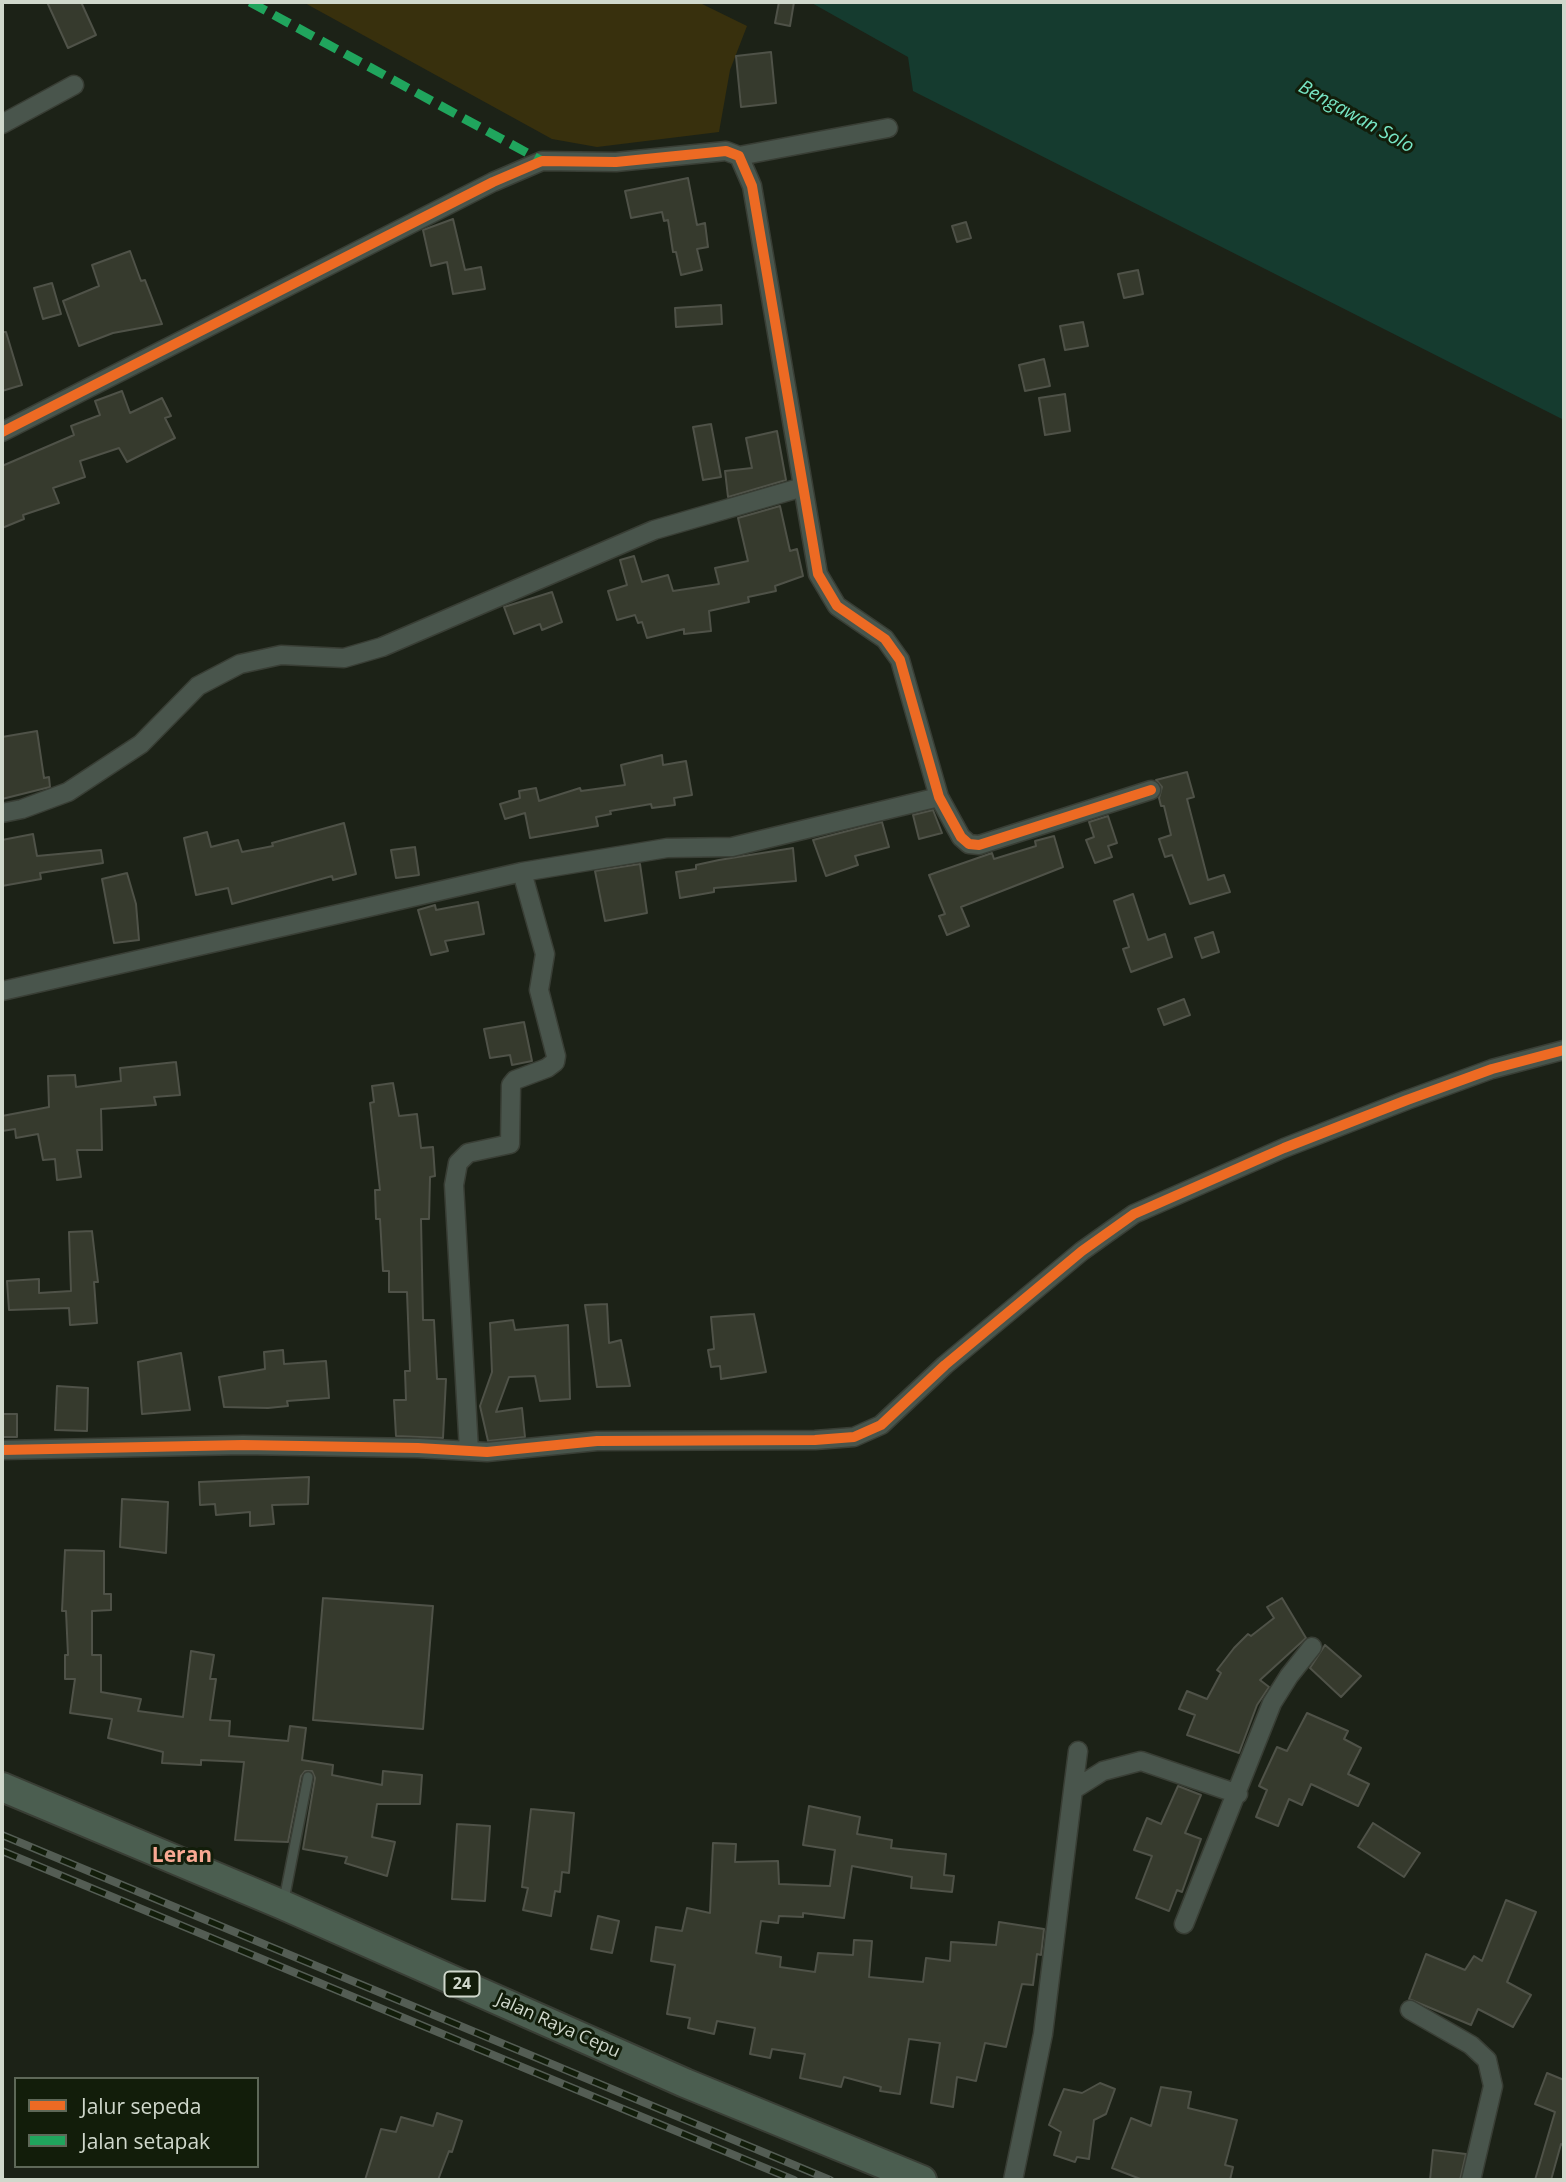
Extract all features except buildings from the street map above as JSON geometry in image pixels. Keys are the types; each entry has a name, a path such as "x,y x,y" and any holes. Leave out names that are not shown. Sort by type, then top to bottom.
{"highway":[{"name":"Jalan Raya Cepu","path":"2,1787 283,1905 673,2077 922,2180"}],"street":[{"path":"2,124 74,85"},
{"path":"2,432 406,229 493,182 542,161 616,162 726,151 739,156 888,128"},
{"path":"739,156 752,186 821,582 837,606 885,639 900,660 939,797 961,837 969,844 979,845 1151,790"},
{"path":"2,813 68,792 141,744 198,686 240,664 281,655 344,658 382,648 654,530 803,487"},
{"path":"2,991 522,872 667,848 732,847 939,797"},
{"path":"469,1451 454,1185 458,1163 468,1153 510,1144 511,1085 515,1080 547,1068 555,1062 539,990 545,954 522,872"},
{"path":"2,1450 243,1445 487,1452 597,1441 815,1440 854,1437 881,1425 945,1365 1082,1251 1134,1214 1284,1148 1397,1104 1492,1069 1564,1050"},
{"path":"1184,1924 1272,1703 1312,1647"},
{"path":"1013,2180 1043,2034 1078,1751"},
{"path":"1073,1790 1103,1771 1140,1760 1238,1794"},
{"path":"1410,2011 1471,2045 1487,2060 1493,2086 1471,2180"}],"lane":[{"path":"283,1905 308,1777"}],"shaded area":[{"path":"303,2 698,2 747,26 730,70 719,132 597,147 552,139"}],"water":[{"name":"Bengawan Solo","path":"810,2 1564,2 1564,420 913,91 908,57"}],"railway":[{"path":"2,1835 830,2180"},
{"path":"2,1851 794,2180"}],"marked path":[{"path":"250,2 542,161"}],"cycle path":[{"path":"2,432 493,182 542,161 616,162 726,151 739,156 752,186 818,574 837,606 885,639 900,660 939,797 961,837 969,844 979,845 1151,790"},
{"path":"2,1450 243,1445 487,1452 597,1441 815,1440 854,1437 881,1425 945,1365 1082,1251 1134,1214 1284,1148 1407,1100 1492,1069 1564,1050"}],"district":[{"name":"Leran","path":"182,1856"}]}
